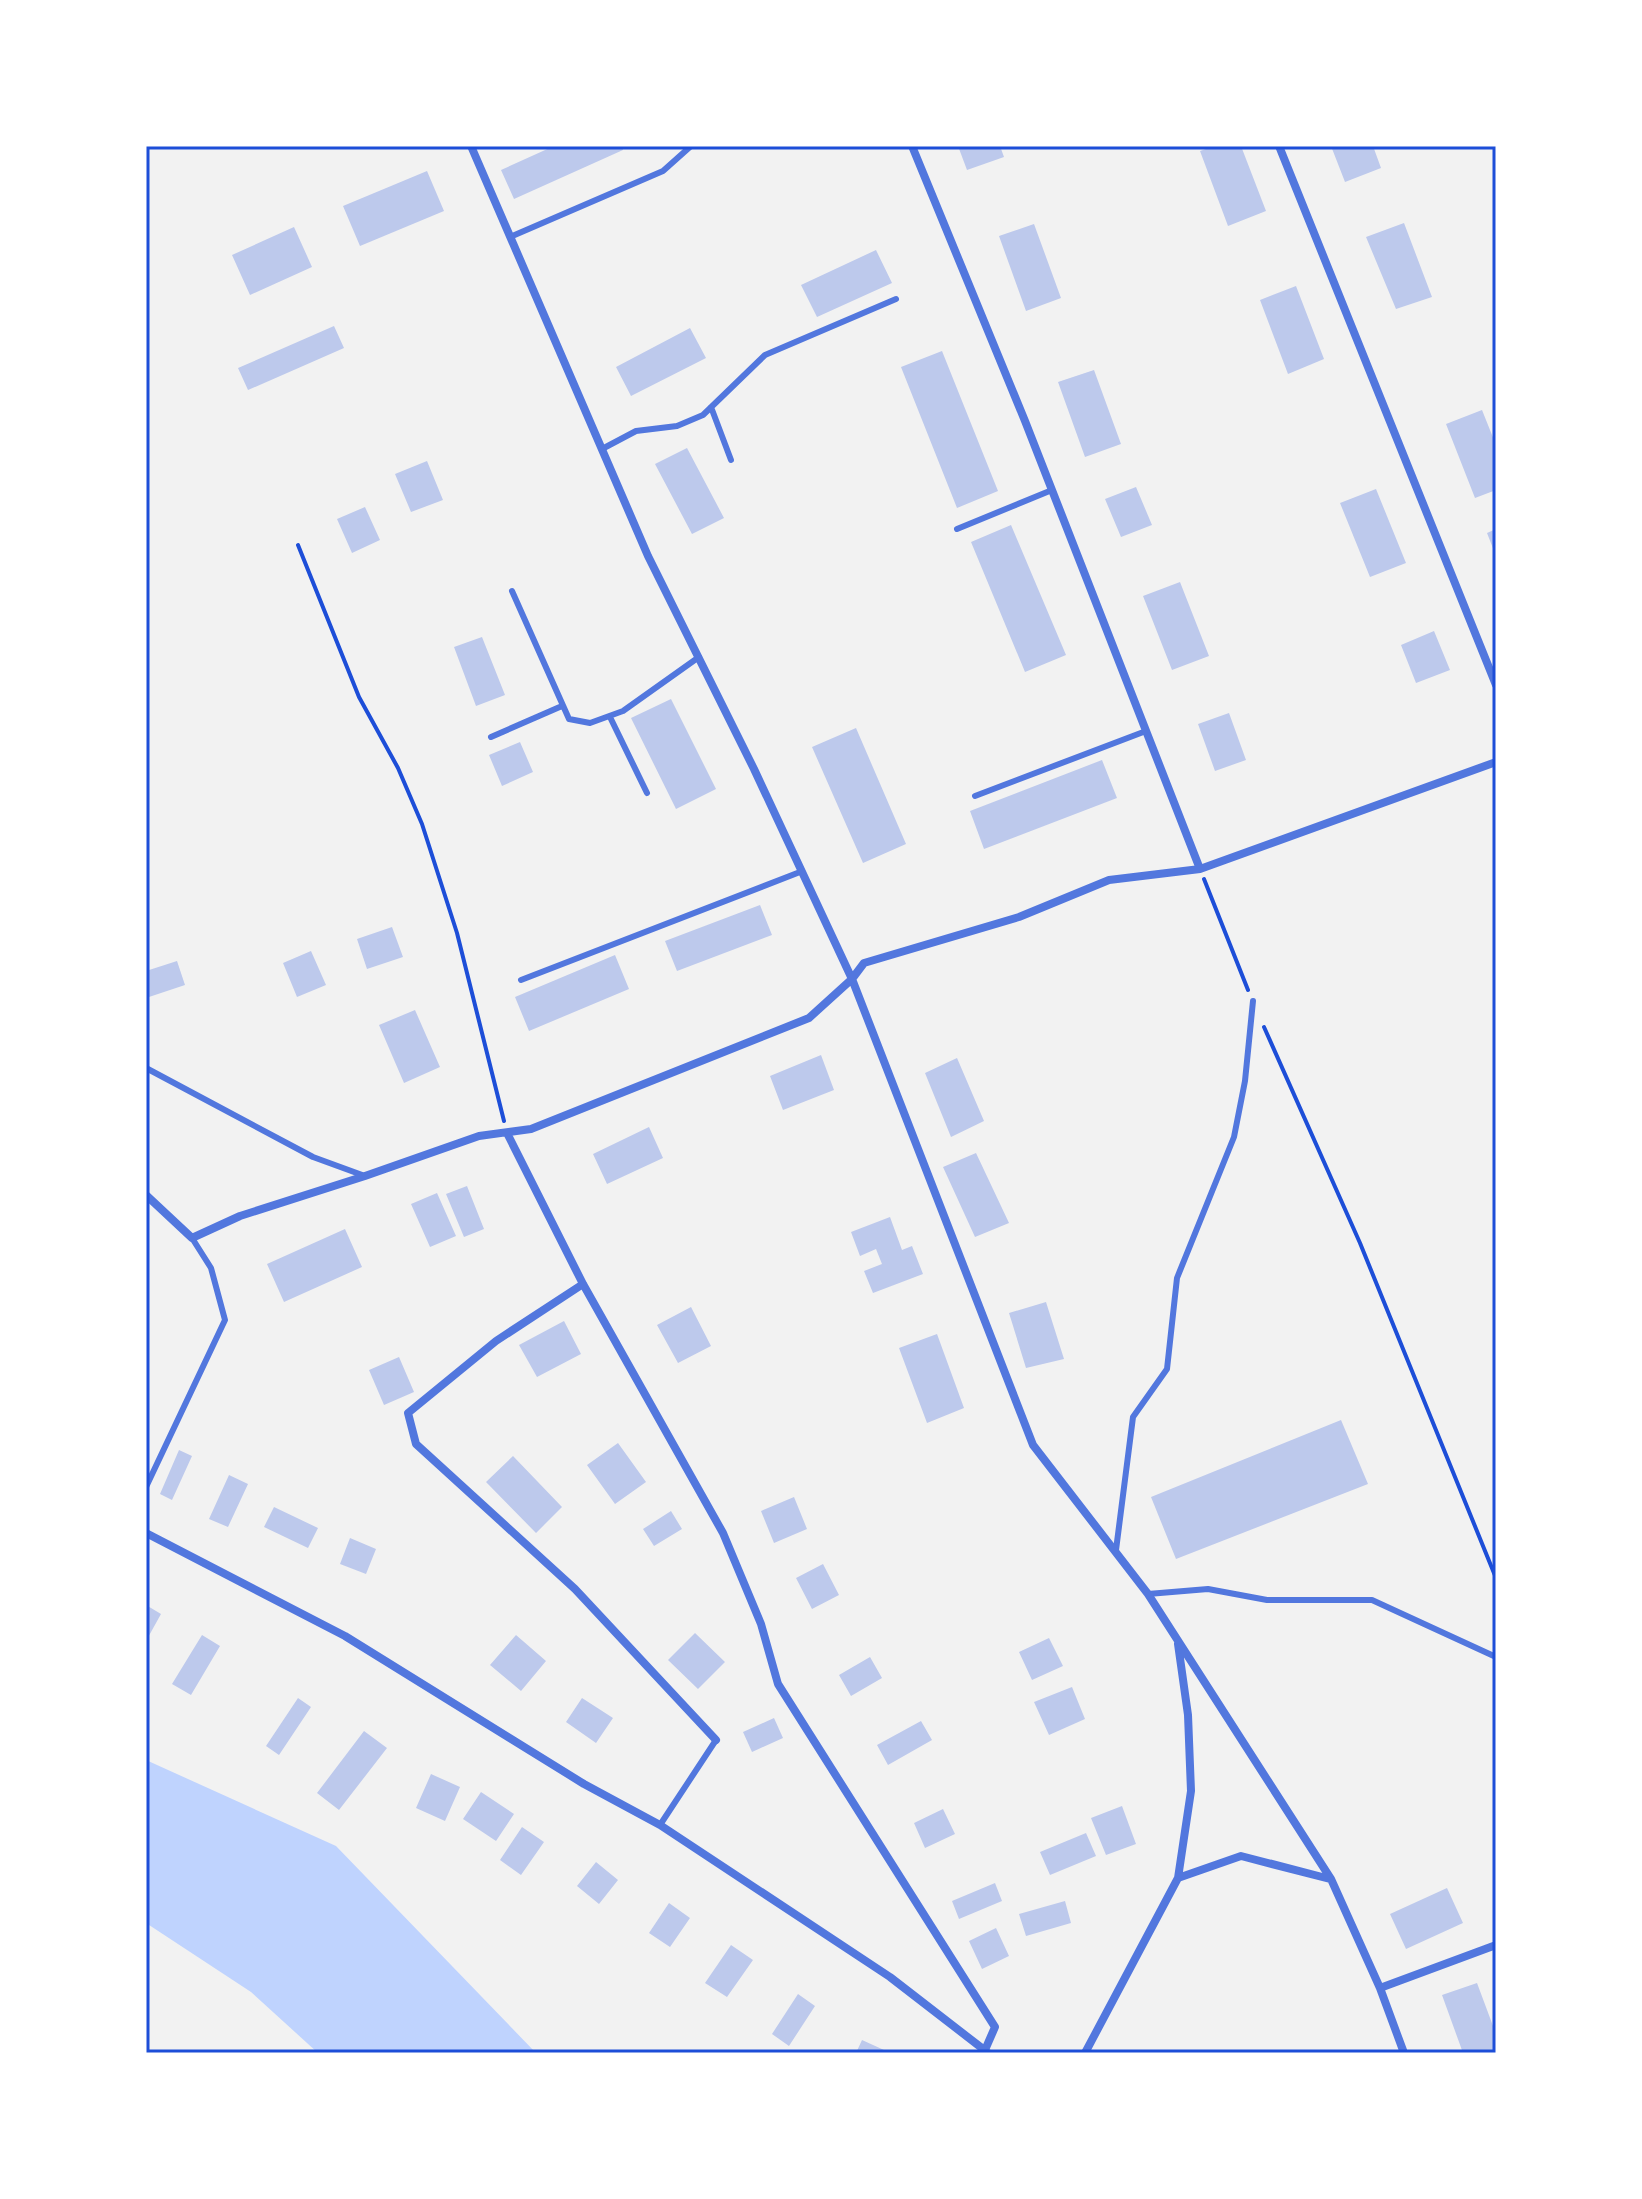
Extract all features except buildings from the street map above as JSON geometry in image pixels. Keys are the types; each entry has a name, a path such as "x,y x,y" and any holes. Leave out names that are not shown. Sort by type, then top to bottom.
{"street":[{"path":"471,146 648,556 754,769 852,979 1033,1445 1148,1594 1331,1879 1380,1988 1404,2053"},
{"path":"912,146 1052,490 1200,869"},
{"path":"1279,146 1496,685"},
{"path":"146,1195 192,1238 240,1216 479,1136 531,1129 809,1018 852,979 864,963 1019,917 1109,880 1200,869 1496,762"},
{"path":"146,1533 345,1636 584,1784 660,1825 890,1977 987,2052 995,2027 778,1684 761,1624 723,1533 583,1284 507,1133"},
{"path":"583,1284 496,1341 408,1413 416,1444 575,1589 716,1740"},
{"path":"1085,2053 1178,1878 1191,1791 1188,1715 1177,1639"},
{"path":"1178,1878 1241,1856 1331,1879"},
{"path":"1380,1988 1496,1945"}],"lane":[{"path":"510,237 663,171 691,146"},
{"path":"602,449 636,431 677,426 703,415 765,355 896,299"},
{"path":"711,407 731,460"},
{"path":"957,529 1052,490"},
{"path":"512,591 569,719 590,723 610,717 658,688 699,657"},
{"path":"491,737 562,706"},
{"path":"610,717 647,793"},
{"path":"975,796 1146,731"},
{"path":"521,980 800,872"},
{"path":"1116,1550 1133,1417 1167,1369 1177,1278 1234,1137 1245,1081 1253,1001"},
{"path":"146,1068 313,1157 365,1176"},
{"path":"146,1487 225,1320 211,1268 192,1238"},
{"path":"1148,1594 1208,1589 1267,1600 1372,1600 1496,1657"},
{"path":"660,1825 716,1740"}],"path":[{"path":"298,545 359,697 398,768 422,824 457,933 507,1133"},
{"path":"1200,869 1253,1001 1360,1243 1496,1578"}],"water":[{"path":"146,1760 336,1846 536,2053 318,2053 251,1992 146,1923"}]}
